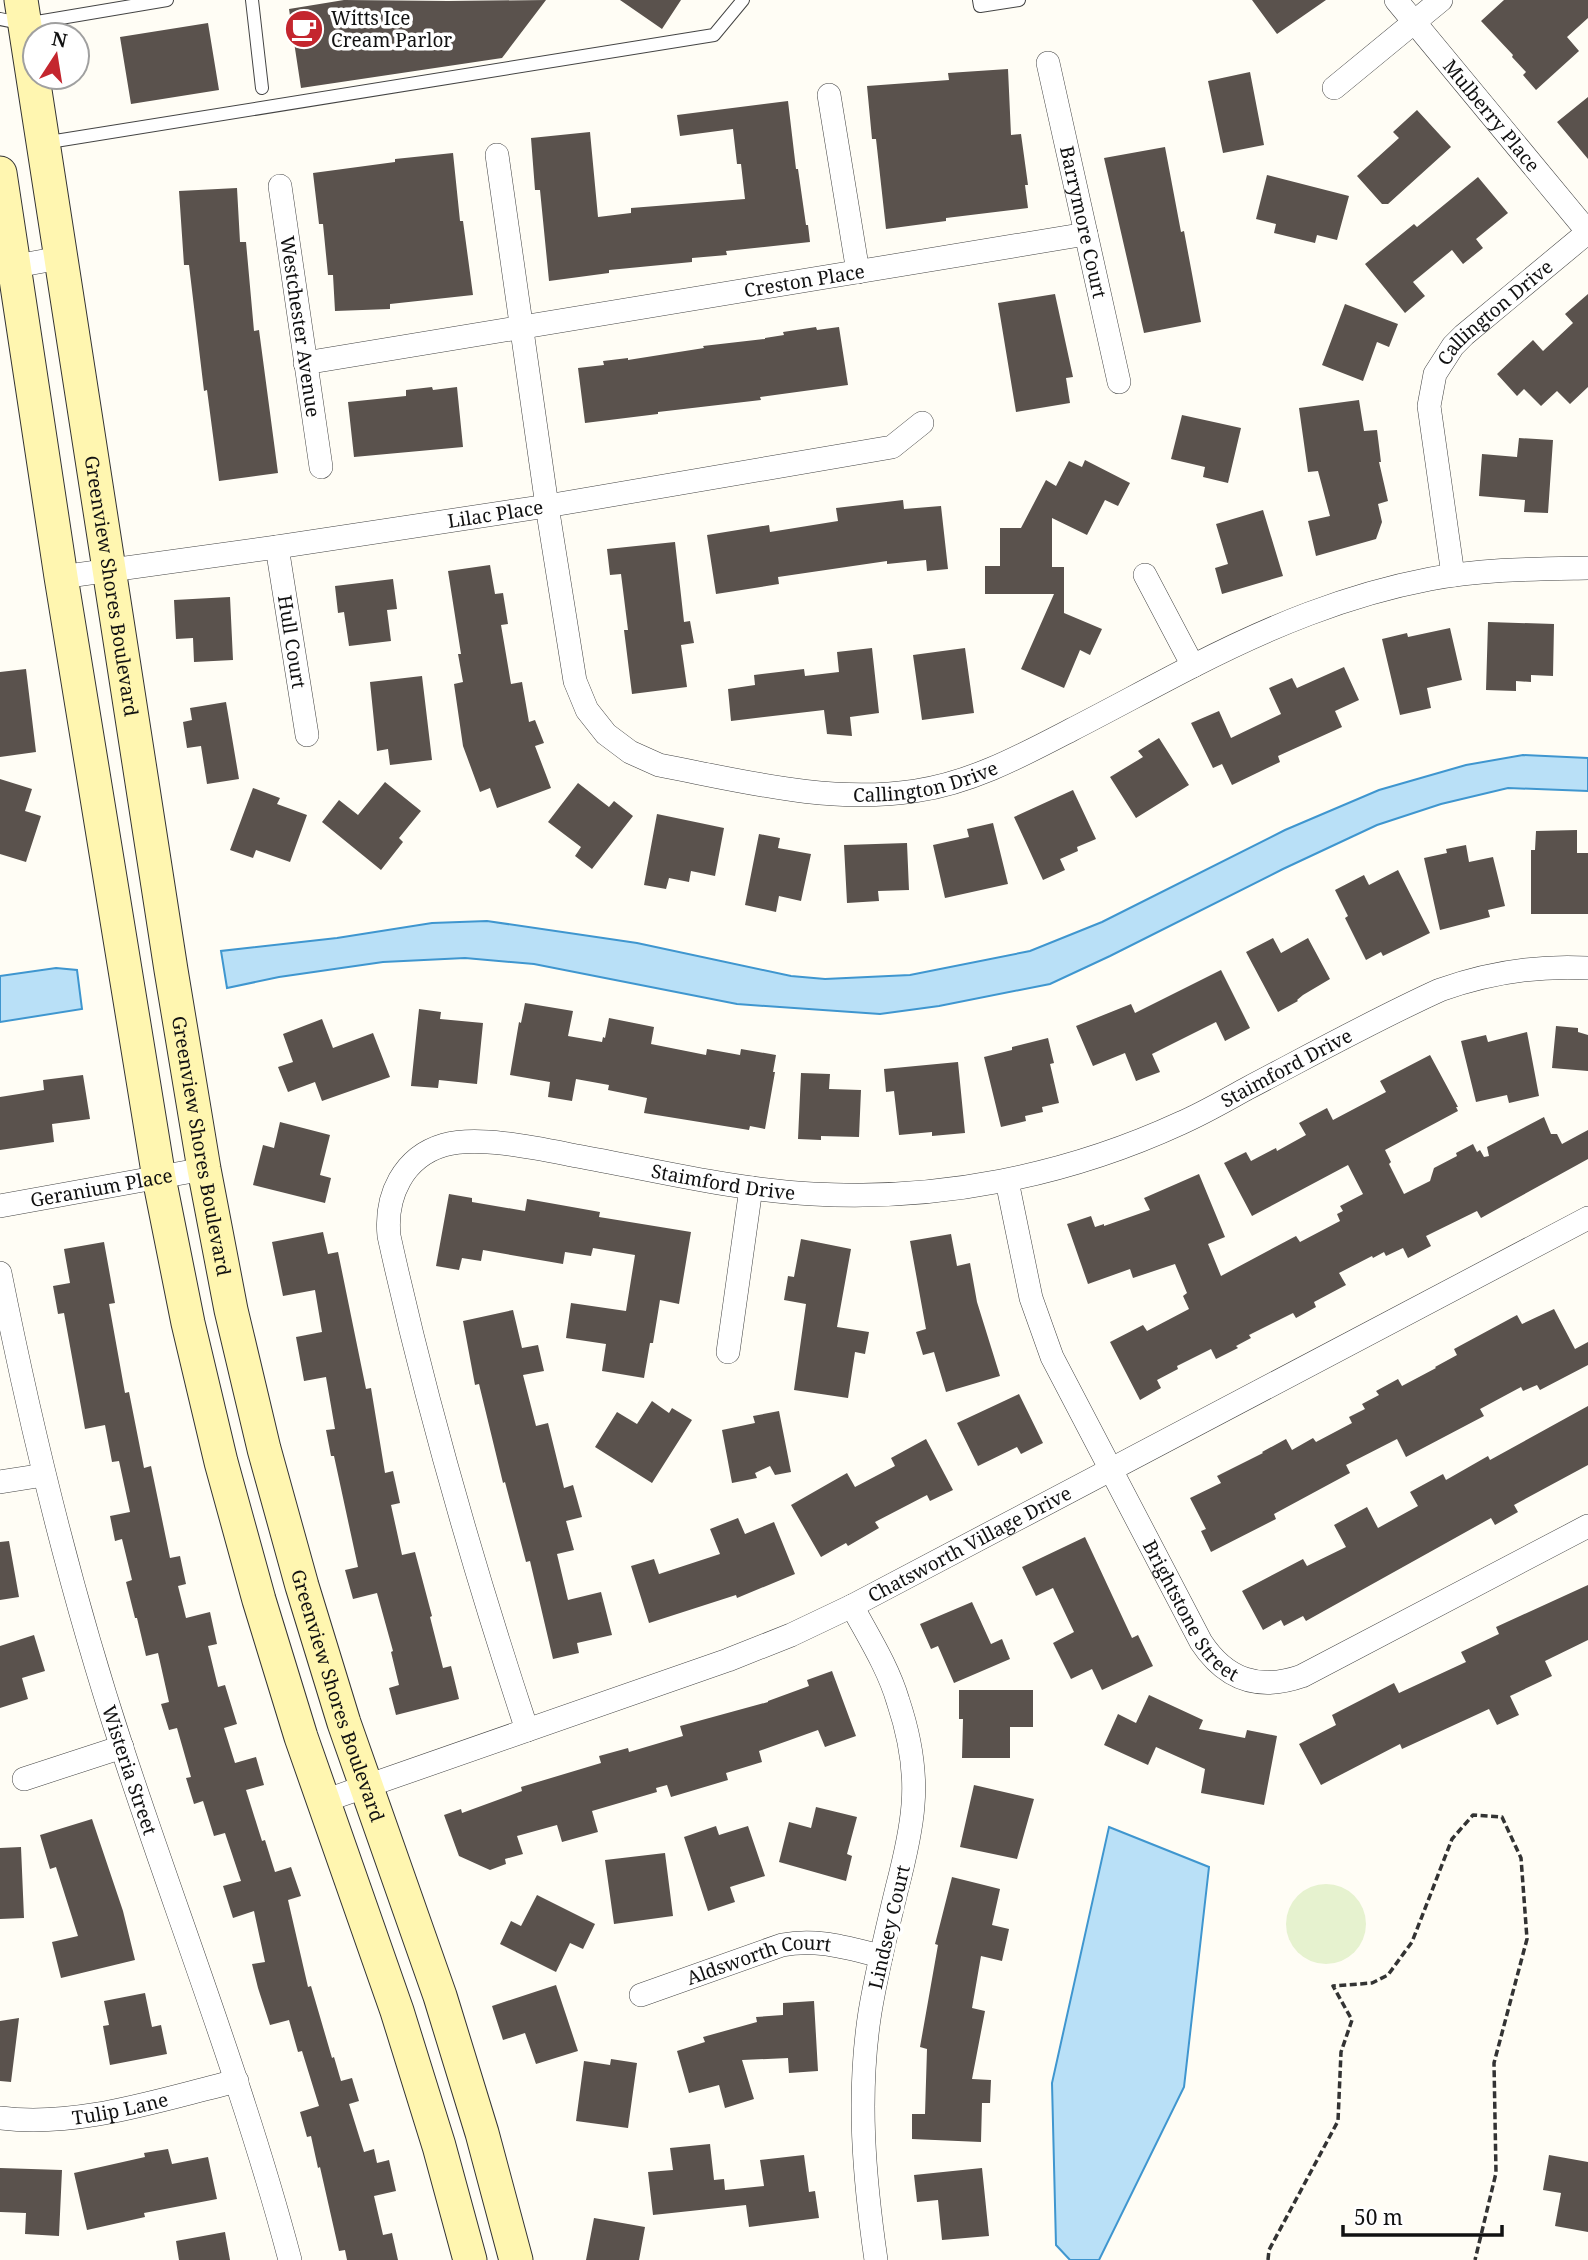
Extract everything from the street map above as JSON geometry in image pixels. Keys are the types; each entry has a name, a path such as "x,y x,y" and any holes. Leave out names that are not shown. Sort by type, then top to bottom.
{"street":[{"name":"Mulberry Place","path":"1396,0 1588,232"},
{"path":"1334,88 1441,0"},
{"name":"Greenview Shores Boulevard","path":"15,14 43,143 204,1169 231,1310 264,1449 302,1586 366,1787 440,1996 482,2133 516,2260"},
{"name":"Barrymore Court","path":"1048,63 1119,382"},
{"path":"829,95 858,272"},
{"path":"497,155 547,506"},
{"path":"0,173 7,268 61,577 159,1178 188,1322 221,1462 259,1600 324,1801 397,2011 439,2146 470,2260"},
{"name":"Westchester Avenue","path":"280,186 321,467"},
{"name":"Callington Drive","path":"1452,575 1430,423 1429,406 1436,374 1452,346 1588,232"},
{"name":"Creston Place","path":"305,363 1086,233"},
{"path":"7,268 61,258"},
{"name":"Lilac Place","path":"61,577 547,506 892,447 922,423"},
{"name":"Callington Drive","path":"547,506 572,666 580,696 596,722 618,744 659,765 791,790 838,796 918,791 979,775 1023,756 1257,634 1312,611 1369,593 1452,575 1516,569 1588,568"},
{"name":"Hull Court","path":"278,547 307,735"},
{"path":"1145,575 1193,666"},
{"name":"Staimford Drive","path":"527,1730 486,1606 447,1473 417,1360 389,1236 388,1214 393,1192 400,1179 419,1157 439,1147 460,1142 498,1144 751,1188 812,1194 935,1192 1007,1181 1126,1147 1182,1123 1440,990 1468,980 1512,970 1588,968"},
{"name":"Geranium Place","path":"0,1206 204,1169"},
{"name":"Brightstone Street","path":"1007,1181 1031,1298 1052,1357 1209,1654 1231,1673 1259,1683 1274,1684 1302,1676 1588,1526"},
{"path":"728,1352 751,1188"},
{"name":"Chatsworth Village Drive","path":"324,1801 728,1660 791,1635 852,1606 1110,1469 1585,1228"},
{"name":"Wisteria Street","path":"0,1273 44,1475 82,1616 122,1747 237,2081 290,2260"},
{"path":"0,1482 44,1475"},
{"name":"Lindsey Court","path":"852,1606 898,1698 913,1768 913,1804 908,1840 881,1956 866,2050 862,2127 866,2191 876,2260"},
{"path":"24,1779 122,1747"},
{"name":"Aldsworth Court","path":"640,1995 797,1942 829,1944 881,1956"},
{"name":"Tulip Lane","path":"0,2118 57,2119 107,2112 237,2081"}],"lane":[{"path":"15,14 167,0"},
{"path":"252,0 262,88"},
{"path":"43,143 714,35 743,0"},
{"path":"979,0 980,6 1019,0"}],"path":[{"path":"1268,2260 1269,2250 1338,2121 1341,2052 1352,2020 1333,1986 1372,1983 1388,1975 1412,1942 1452,1839 1474,1815 1502,1817 1521,1858 1527,1939 1494,2063 1496,2173 1475,2260"}],"green space":[{"path":"1326,1884 1341,1887 1354,1896 1363,1909 1366,1924 1363,1939 1354,1952 1341,1961 1326,1964 1311,1961 1298,1952 1289,1939 1286,1924 1289,1909 1298,1896 1311,1887"}],"water":[{"path":"1523,755 1588,758 1588,791 1508,788 1441,804 1377,825 1050,984 939,1006 880,1014 737,1004 534,964 465,958 383,962 279,977 227,988 221,951 337,938 432,923 487,921 637,943 791,976 825,979 910,975 1030,951 1102,922 1285,830 1379,790 1466,765"},
{"path":"56,968 77,970 82,1009 0,1022 0,976"},
{"path":"1109,1827 1209,1867 1184,2087 1099,2260 1070,2260 1056,2245 1052,2083"}],"building":[{"path":"344,0 546,0 502,58 301,88 289,9"},
{"path":"620,0 681,0 662,29"},
{"path":"1252,0 1326,0 1277,34"},
{"path":"1504,0 1588,0 1588,18 1567,37 1579,51 1536,90 1523,75 1526,72 1513,55 1481,21"},
{"path":"208,23 219,90 131,104 120,37"},
{"path":"1008,69 1011,135 1021,134 1028,185 1025,185 1028,208 946,218 946,221 886,229 867,86 949,80 948,73"},
{"path":"1250,72 1264,145 1223,153 1208,81"},
{"path":"1588,97 1588,159 1557,122"},
{"path":"788,101 796,169 810,242 726,251 727,255 692,258 692,262 609,270 609,273 549,281 540,190 535,190 531,138 590,132 598,217 631,213 631,208 745,199 733,129 680,136 677,115"},
{"path":"1417,110 1451,147 1388,204 1382,204 1357,176 1399,138 1393,132"},
{"path":"1165,147 1201,322 1144,333 1104,158"},
{"path":"453,153 460,221 463,221 473,295 390,304 390,309 335,311 333,275 328,275 323,224 319,224 313,173 395,162 395,159"},
{"path":"1267,175 1349,196 1337,240 1317,235 1315,243 1274,233 1276,224 1256,219"},
{"path":"1478,177 1508,213 1476,239 1483,248 1463,264 1452,250 1413,282 1425,296 1405,313 1365,264 1414,224 1417,227"},
{"path":"237,188 240,242 246,242 254,331 259,330 278,473 219,481 207,390 204,391 189,265 184,265 179,191"},
{"path":"1055,294 1073,377 1066,378 1070,403 1016,412 998,303"},
{"path":"1588,294 1588,387 1570,404 1557,391 1541,406 1524,389 1517,396 1497,374 1533,340 1543,351 1573,323 1565,314"},
{"path":"1345,304 1398,324 1389,347 1377,342 1363,381 1322,365"},
{"path":"816,327 817,330 839,327 848,385 760,397 761,400 585,423 578,368 604,365 603,361 628,360 704,348 703,346 765,339 784,335 783,332"},
{"path":"432,387 433,390 457,387 463,447 354,457 348,402 406,396 406,390"},
{"path":"1359,400 1364,431 1377,430 1379,462 1388,501 1378,504 1382,522 1376,539 1316,556 1308,521 1330,516 1318,471 1308,472 1299,408"},
{"path":"1182,415 1241,428 1228,483 1203,477 1205,467 1171,459"},
{"path":"1519,438 1553,440 1548,513 1524,512 1525,500 1479,496 1482,454 1517,457"},
{"path":"1085,460 1130,483 1118,506 1105,500 1087,535 1052,518 1052,567 1064,567 1064,613 1102,629 1090,655 1080,650 1064,688 1021,669 1054,594 985,594 985,566 1000,566 1000,528 1021,528 1046,480 1056,486 1069,461 1082,467"},
{"path":"903,500 904,509 941,506 948,569 927,571 926,560 887,564 887,561 778,577 779,584 716,594 707,535 769,525 770,532 838,521 836,508"},
{"path":"1263,510 1283,576 1222,594 1215,568 1228,564 1216,524"},
{"path":"675,542 684,622 690,621 694,643 681,645 687,687 632,694 624,630 628,630 621,574 610,575 607,549"},
{"path":"490,565 495,594 503,593 508,624 501,625 511,684 522,682 529,722 535,720 544,743 535,746 551,788 497,808 490,788 480,792 463,746 454,684 463,682 458,654 461,654 448,571"},
{"path":"393,579 397,609 387,610 391,641 349,646 344,612 338,613 335,586"},
{"path":"230,597 233,660 194,662 193,638 176,639 174,600"},
{"path":"1488,622 1554,624 1553,676 1531,675 1531,682 1516,681 1516,691 1486,690"},
{"path":"1450,628 1462,680 1427,688 1431,708 1400,715 1382,639 1407,633 1408,637"},
{"path":"872,648 879,713 850,717 852,736 827,734 824,710 731,721 728,689 755,685 754,675 804,669 805,676 839,672 837,652"},
{"path":"965,648 974,713 922,720 913,655"},
{"path":"1344,667 1359,700 1335,711 1342,727 1278,756 1280,762 1232,785 1222,764 1213,768 1191,723 1219,711 1231,738 1281,714 1269,688 1292,678 1297,688"},
{"path":"26,669 36,752 0,757 0,672"},
{"path":"422,676 432,760 390,765 388,749 377,751 370,682"},
{"path":"226,702 239,779 207,784 201,746 187,748 183,722 192,720 190,708"},
{"path":"1159,738 1189,785 1136,818 1110,777 1143,757 1138,751"},
{"path":"0,779 32,789 25,811 41,816 26,862 0,854"},
{"path":"385,782 421,811 399,838 403,842 381,870 322,822 339,800 358,815"},
{"path":"578,783 609,807 614,801 633,816 592,869 575,856 581,847 548,822"},
{"path":"253,788 280,798 277,804 307,815 290,862 256,850 253,858 230,850"},
{"path":"1073,790 1096,839 1077,847 1078,851 1060,859 1065,870 1043,880 1014,817"},
{"path":"657,814 724,828 715,876 691,871 689,882 669,878 666,889 644,885"},
{"path":"993,823 1008,884 945,898 933,845 969,837 967,829"},
{"path":"1577,830 1577,853 1588,853 1588,914 1531,914 1531,850 1535,850 1536,831"},
{"path":"759,834 780,838 778,848 811,854 801,901 779,896 776,912 745,905"},
{"path":"907,843 909,890 878,891 879,901 847,903 844,845"},
{"path":"1466,845 1469,862 1493,857 1505,906 1488,910 1490,917 1440,930 1424,858"},
{"path":"1398,870 1430,933 1383,956 1381,952 1366,960 1345,918 1348,916 1335,890 1364,875 1369,885"},
{"path":"1273,938 1281,953 1308,938 1330,979 1278,1012 1246,952"},
{"path":"1221,970 1250,1028 1225,1041 1216,1022 1152,1054 1160,1072 1136,1081 1125,1053 1093,1066 1076,1026 1131,1004 1135,1013"},
{"path":"525,1003 573,1011 568,1036 602,1042 609,1018 654,1027 651,1044 706,1055 707,1049 740,1055 741,1049 776,1055 765,1129 750,1126 749,1130 644,1113 647,1098 608,1090 609,1085 576,1079 572,1101 548,1097 550,1082 510,1075"},
{"path":"419,1009 441,1012 440,1019 483,1023 477,1084 439,1080 438,1088 411,1086"},
{"path":"322,1019 333,1048 373,1033 390,1077 322,1101 315,1082 288,1092 278,1067 293,1062 283,1034"},
{"path":"1556,1026 1578,1028 1578,1032 1588,1035 1588,1071 1552,1068"},
{"path":"1527,1032 1539,1096 1509,1103 1507,1095 1476,1102 1461,1041 1486,1035 1488,1042"},
{"path":"1048,1038 1054,1063 1050,1064 1059,1103 1042,1107 1043,1112 1025,1116 1026,1121 1001,1127 984,1057"},
{"path":"1430,1055 1458,1111 1385,1150 1404,1194 1430,1181 1434,1168 1457,1156 1456,1153 1473,1144 1477,1152 1480,1150 1484,1157 1489,1156 1487,1147 1544,1117 1551,1134 1557,1134 1562,1144 1588,1130 1588,1159 1481,1218 1477,1211 1426,1236 1431,1246 1408,1258 1403,1248 1386,1256 1384,1252 1339,1273 1346,1285 1314,1302 1316,1307 1296,1318 1293,1313 1249,1335 1251,1338 1236,1346 1238,1348 1216,1359 1211,1349 1177,1366 1178,1369 1157,1380 1161,1388 1140,1400 1110,1342 1143,1325 1147,1331 1189,1309 1183,1296 1187,1293 1175,1264 1133,1278 1130,1269 1088,1284 1067,1224 1091,1216 1095,1227 1104,1226 1150,1210 1144,1198 1199,1174 1225,1237 1208,1244 1221,1276 1296,1236 1300,1242 1340,1221 1337,1214 1343,1211 1340,1206 1363,1194 1348,1165 1252,1216 1224,1163 1246,1152 1251,1161 1276,1148 1277,1151 1306,1135 1299,1123 1327,1108 1333,1120 1386,1092 1380,1081"},
{"path":"958,1062 965,1133 899,1135 894,1091 886,1092 884,1069"},
{"path":"801,1073 830,1074 829,1089 861,1090 859,1137 821,1136 821,1140 798,1139"},
{"path":"83,1075 90,1119 52,1124 54,1142 0,1150 0,1097 44,1090 43,1080"},
{"path":"280,1122 330,1135 320,1175 331,1178 325,1203 253,1185 263,1145 274,1148"},
{"path":"449,1194 472,1198 472,1202 525,1211 527,1199 600,1212 599,1217 691,1232 679,1304 660,1300 644,1378 602,1371 606,1344 566,1338 571,1303 626,1311 635,1255 593,1248 591,1256 565,1252 563,1264 483,1250 481,1261 462,1258 459,1270 436,1266"},
{"path":"323,1232 328,1254 338,1252 366,1389 371,1388 385,1473 393,1471 400,1503 391,1505 402,1555 415,1552 443,1668 451,1666 459,1699 396,1715 389,1688 399,1685 377,1593 353,1599 345,1570 358,1567 326,1430 335,1429 326,1377 304,1381 296,1337 322,1332 315,1290 283,1296 272,1242"},
{"path":"951,1234 957,1266 970,1263 977,1302 1000,1376 946,1392 934,1352 923,1355 916,1332 926,1329 910,1241"},
{"path":"801,1239 851,1249 837,1327 869,1332 865,1354 855,1352 848,1398 794,1390 806,1304 784,1300 788,1276 794,1277"},
{"path":"104,1242 115,1303 109,1304 125,1393 129,1392 144,1468 151,1466 170,1558 180,1556 186,1584 178,1586 186,1618 210,1612 217,1644 208,1646 218,1687 225,1685 237,1724 224,1728 235,1763 256,1757 264,1785 246,1790 262,1841 265,1840 275,1872 291,1867 301,1896 288,1900 308,1987 311,1986 341,2081 352,2078 359,2101 349,2104 364,2152 374,2149 377,2163 389,2160 396,2191 374,2196 383,2235 392,2233 398,2260 347,2260 345,2250 339,2251 320,2167 318,2168 311,2136 307,2137 300,2112 319,2106 302,2051 298,2052 289,2020 270,2025 252,1964 265,1962 254,1911 233,1918 223,1886 241,1881 225,1833 214,1836 203,1801 194,1804 186,1778 191,1777 177,1728 169,1730 161,1704 169,1702 158,1653 146,1656 135,1618 126,1582 132,1580 122,1539 115,1541 110,1516 130,1512 119,1461 112,1462 105,1425 85,1429 64,1313 58,1314 53,1286 70,1283 64,1249"},
{"path":"1554,1309 1575,1349 1588,1342 1588,1365 1540,1390 1537,1385 1523,1391 1521,1387 1480,1409 1484,1416 1406,1457 1397,1439 1346,1465 1350,1473 1274,1514 1276,1519 1211,1552 1201,1531 1206,1529 1190,1498 1221,1483 1217,1476 1286,1439 1292,1450 1313,1438 1316,1442 1352,1423 1349,1417 1365,1409 1362,1404 1379,1395 1376,1391 1398,1379 1402,1386 1436,1368 1457,1355 1454,1349 1517,1315 1522,1324"},
{"path":"513,1310 522,1348 538,1345 544,1371 523,1375 536,1426 548,1423 564,1488 573,1485 582,1517 566,1521 574,1550 557,1554 568,1600 601,1592 612,1635 577,1643 579,1653 553,1659 530,1561 526,1562 505,1482 503,1483 479,1384 475,1385 463,1321"},
{"path":"1019,1394 1043,1443 1021,1454 1017,1447 978,1466 957,1423"},
{"path":"652,1401 669,1413 672,1408 692,1420 652,1483 595,1447 617,1412 637,1424"},
{"path":"1588,1406 1588,1465 1514,1505 1518,1512 1495,1525 1491,1518 1306,1621 1303,1616 1284,1626 1281,1620 1263,1630 1242,1591 1303,1559 1307,1566 1346,1547 1334,1525 1367,1507 1378,1528 1418,1506 1410,1492 1443,1474 1446,1480 1488,1456 1490,1460"},
{"path":"779,1411 791,1472 775,1475 770,1466 755,1473 757,1478 732,1483 722,1430 755,1423 753,1416"},
{"path":"926,1439 953,1490 930,1501 927,1495 875,1522 879,1528 848,1546 846,1543 821,1557 791,1505 847,1473 855,1487 895,1466 891,1458"},
{"path":"738,1518 745,1534 774,1522 795,1574 737,1598 736,1595 649,1623 631,1566 654,1559 659,1574 720,1554 710,1529"},
{"path":"1085,1537 1132,1638 1138,1635 1153,1666 1102,1690 1092,1669 1071,1679 1053,1643 1074,1632 1053,1588 1036,1596 1022,1567"},
{"path":"9,1541 19,1597 0,1600 0,1542"},
{"path":"1588,1585 1588,1640 1545,1661 1552,1676 1510,1696 1519,1715 1497,1725 1489,1709 1402,1749 1400,1744 1321,1785 1299,1744 1336,1725 1332,1715 1394,1683 1399,1693 1466,1662 1461,1652 1499,1634 1496,1627"},
{"path":"972,1602 991,1644 1002,1639 1010,1659 954,1683 938,1646 931,1649 920,1624"},
{"path":"34,1635 45,1671 22,1678 28,1699 0,1708 0,1646"},
{"path":"832,1671 856,1736 825,1747 818,1730 759,1751 762,1762 726,1773 728,1780 671,1797 667,1785 656,1788 657,1792 592,1811 598,1832 562,1842 557,1825 517,1836 523,1854 505,1859 506,1864 490,1870 459,1856 444,1815 461,1809 462,1813 522,1791 521,1787 601,1763 599,1756 628,1748 629,1752 683,1736 680,1726 768,1702 809,1686 807,1680"},
{"path":"959,1690 1033,1690 1033,1727 1010,1727 1010,1758 962,1758 963,1719 959,1719"},
{"path":"1149,1695 1203,1720 1199,1729 1245,1738 1247,1730 1277,1736 1264,1805 1201,1793 1205,1769 1156,1747 1148,1765 1104,1745 1118,1714 1136,1723"},
{"path":"974,1785 1034,1799 1017,1859 960,1847"},
{"path":"816,1807 857,1817 847,1854 852,1856 846,1881 779,1862 789,1822 811,1828"},
{"path":"92,1819 123,1911 135,1960 61,1978 52,1942 78,1936 56,1867 50,1869 40,1835"},
{"path":"716,1826 719,1835 748,1826 765,1876 730,1887 735,1902 708,1911 684,1837"},
{"path":"21,1847 24,1918 0,1919 0,1848"},
{"path":"665,1853 673,1916 614,1924 605,1860"},
{"path":"952,1877 1000,1889 992,1925 1009,1929 1002,1961 981,1956 972,2008 985,2011 972,2079 991,2080 990,2103 982,2103 981,2142 912,2139 912,2114 925,2114 927,2049 920,2047 938,1945 935,1944"},
{"path":"537,1895 595,1924 583,1949 570,1943 556,1972 500,1944 511,1921 521,1926"},
{"path":"556,1985 578,2051 536,2064 525,2033 503,2040 492,2006"},
{"path":"145,1993 152,2027 161,2025 167,2054 110,2065 103,2026 109,2025 104,2001"},
{"path":"814,2001 818,2071 789,2073 788,2058 742,2060 754,2099 725,2108 719,2085 689,2093 677,2051 705,2042 703,2037 757,2022 756,2017 783,2015 783,2003"},
{"path":"19,2018 11,2082 0,2081 0,2021"},
{"path":"611,2059 637,2063 628,2128 576,2121 584,2061 610,2065"},
{"path":"710,2144 714,2180 724,2179 725,2190 764,2186 760,2160 804,2155 809,2192 815,2191 819,2218 749,2227 746,2205 653,2215 648,2172 673,2170 670,2148"},
{"path":"168,2149 172,2164 208,2157 217,2199 144,2213 145,2217 87,2230 74,2173"},
{"path":"1549,2155 1588,2162 1588,2232 1555,2226 1561,2193 1543,2190"},
{"path":"0,2168 62,2170 59,2236 25,2234 26,2213 0,2212"},
{"path":"982,2168 989,2236 942,2240 938,2200 917,2202 914,2175"},
{"path":"594,2218 645,2227 639,2260 586,2260"},
{"path":"225,2232 230,2260 179,2260 176,2241"}],"place":[{"name":"Witts Ice Cream Parlor","path":"304,29"}]}
